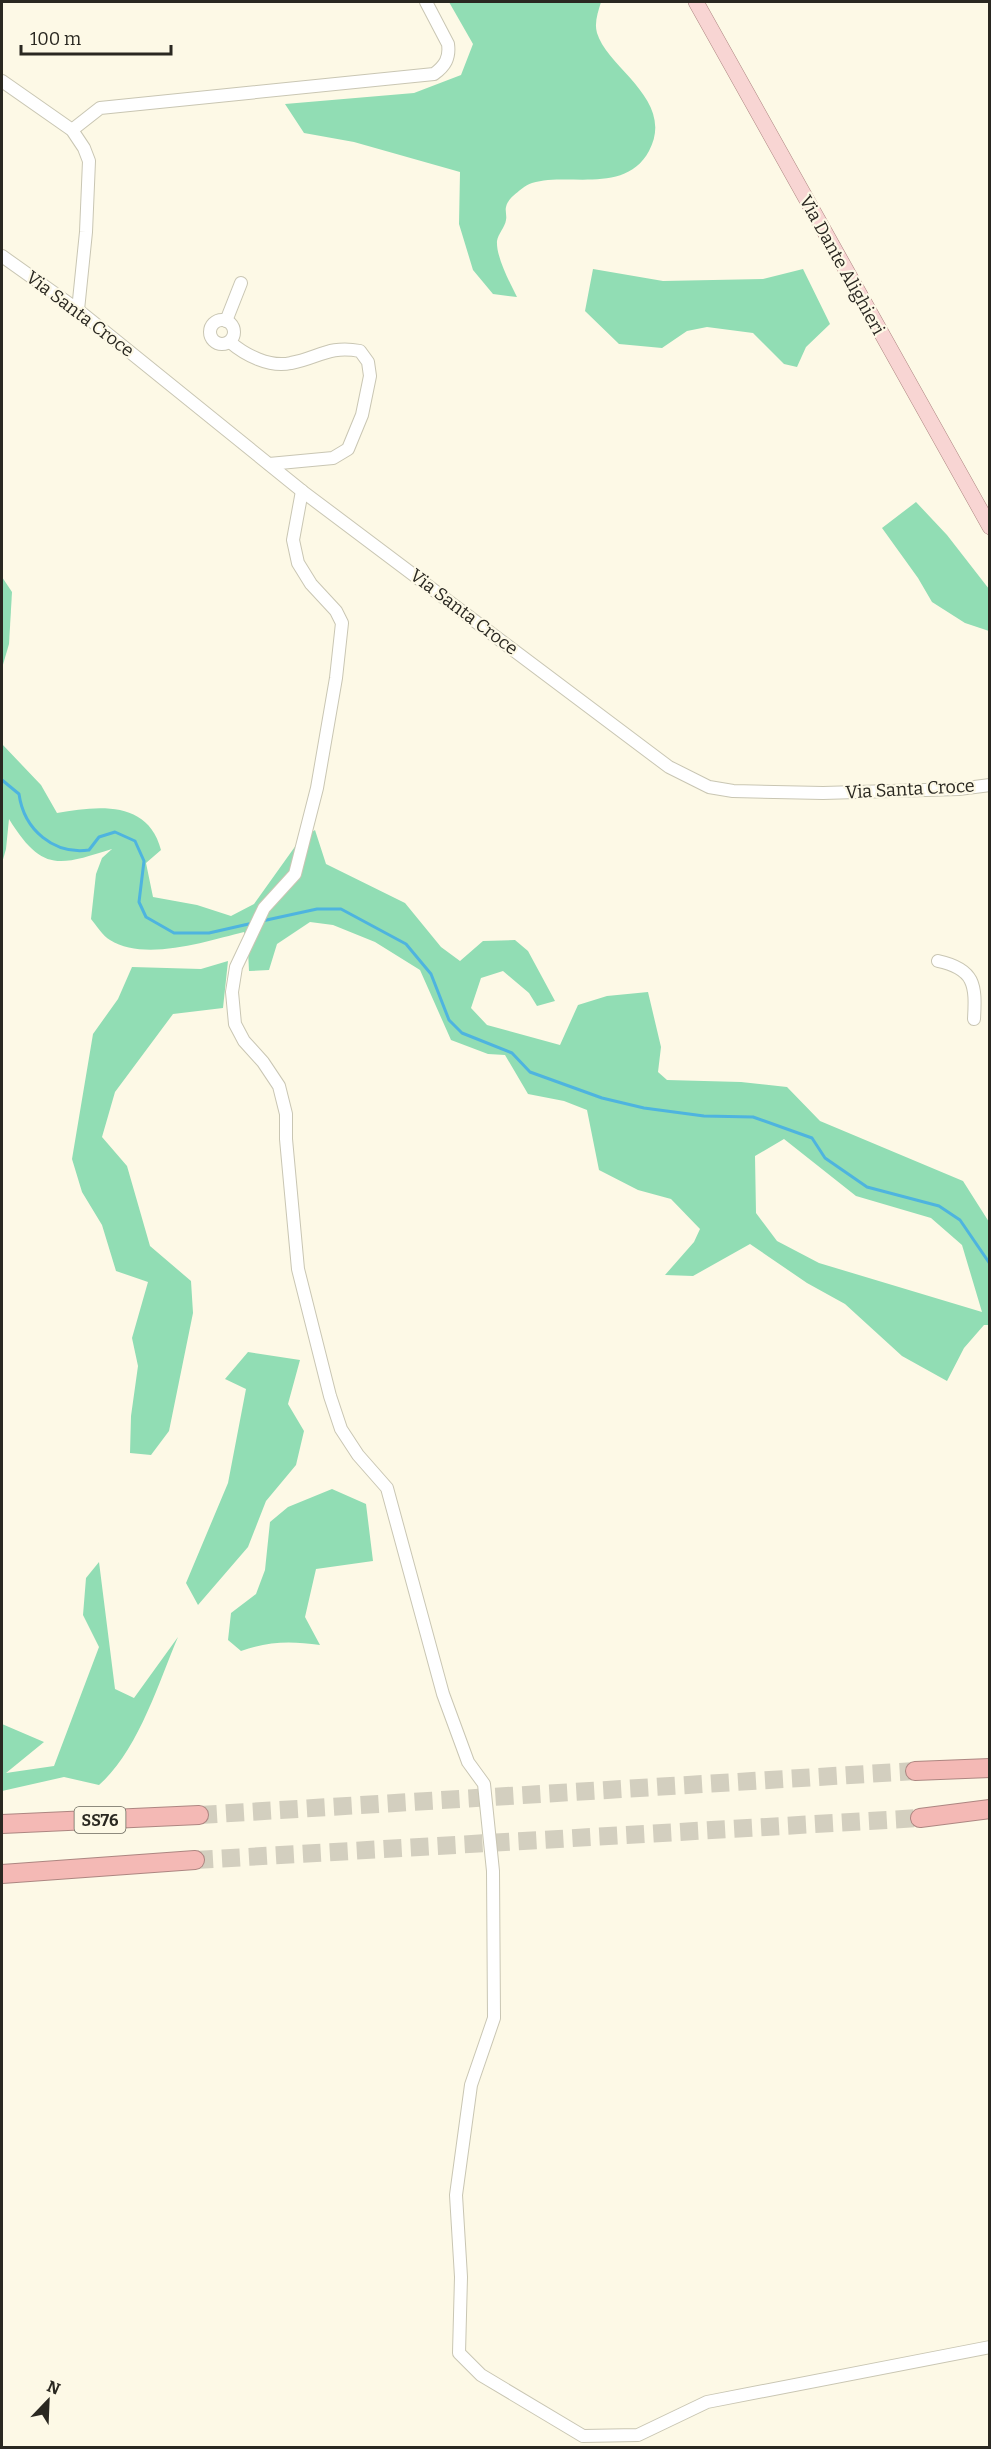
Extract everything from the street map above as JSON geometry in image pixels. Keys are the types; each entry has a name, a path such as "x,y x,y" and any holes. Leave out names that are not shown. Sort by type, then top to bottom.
{"highway":[{"path":"915,1771 990,1768"},
{"path":"920,1818 990,1809"},
{"name":"SS76","path":"2,1824 199,1815"},
{"path":"2,1874 195,1860"}],"main road":[{"name":"Via Dante Alighieri","path":"696,2 990,527"}],"street":[{"path":"72,130 100,108 434,75 442,68 449,51 448,44 426,2"},
{"path":"2,81 72,130 84,148 89,161 86,232 78,310"},
{"name":"Via Santa Croce","path":"2,256 78,310 302,491 669,767 710,787 733,791 823,793 958,789 990,785"},
{"path":"226,321 241,283"},
{"path":"63,300 80,292"},
{"path":"226,321 234,330 230,342"},
{"path":"226,321 215,322 209,332 212,340 219,345 230,342"},
{"path":"230,342 240,351 266,362 290,364 327,351 349,349 360,351 368,362 370,376 362,415 348,449 333,458 269,464"},
{"path":"302,491 293,540 298,563 311,584 336,611 342,623 336,678 317,788 295,874 264,908 236,967 232,992 235,1024 244,1041 263,1062 279,1086 286,1114 286,1139 298,1269 330,1396 341,1429 358,1455 387,1488 443,1694 468,1762 484,1784 493,1871 494,2018 471,2085 456,2195 461,2277 459,2353 481,2375 583,2436 638,2435 707,2402 990,2347"},
{"path":"938,961 955,965 965,972 971,981 976,994 974,1019"}],"green space":[{"path":"449,2 601,2 596,21 597,33 604,46 637,86 654,116 655,133 649,151 639,165 626,173 611,178 547,180 532,183 522,188 509,201 506,205 505,223 497,241 497,247 504,270 517,297 493,294 473,270 459,224 460,172 354,142 304,133 285,104 414,93 461,75 473,44"},
{"path":"593,269 663,281 763,279 803,269 830,324 806,347 797,367 784,364 753,333 707,327 687,331 662,348 619,344 585,311"},
{"path":"916,502 947,535 989,589 989,631 965,623 932,602 918,578 882,528"},
{"path":"2,577 12,592 9,644 2,668"},
{"path":"2,744 41,785 57,813 104,808 133,814 145,822 154,834 161,850 146,863 153,897 197,905 231,916 254,904 299,841 315,830 326,864 405,903 441,947 460,961 483,941 515,940 528,951 555,1001 537,1006 529,993 503,971 481,978 471,1008 487,1025 560,1045 578,1005 607,996 648,992 661,1047 658,1072 667,1080 741,1082 787,1087 820,1121 963,1181 989,1222 989,1325 984,1325 964,1348 947,1381 902,1356 845,1304 807,1283 750,1244 693,1276 665,1275 694,1242 700,1229 671,1199 638,1190 599,1170 587,1110 564,1101 528,1094 505,1055 488,1054 451,1040 420,970 375,942 333,925 310,922 277,944 269,970 249,971 244,932 176,948 158,950 124,946 107,938 91,919 96,874 102,858 112,849 78,859 53,860 31,848 9,819 2,863","holes":["784,1139 856,1196 931,1218 962,1245 982,1312 819,1263 777,1241 756,1213 755,1156"]},
{"path":"228,961 223,1008 173,1014 115,1092 102,1137 127,1166 150,1246 191,1281 193,1313 169,1431 151,1455 130,1453 131,1416 138,1366 132,1338 148,1282 116,1271 102,1225 82,1192 72,1159 93,1034 118,999 132,967 201,969"},
{"path":"248,1352 300,1360 288,1404 304,1431 296,1465 266,1501 248,1547 198,1605 186,1583 228,1483 246,1389 225,1379"},
{"path":"332,1489 366,1504 373,1561 316,1569 305,1617 320,1645 280,1643 261,1645 241,1651 228,1640 231,1613 256,1594 265,1570 270,1522 288,1507"},
{"path":"99,1562 115,1689 134,1698 178,1637 146,1716 125,1754 99,1785 64,1777 2,1791 2,1724 44,1742 6,1773 54,1766 99,1647 83,1615 86,1578"}],"waterway":[{"path":"2,780 19,794 27,819 34,829 53,844 76,851 89,850 99,837 115,832 135,841 144,861 139,902 146,917 174,933 209,933 253,923"},
{"path":"262,921 317,909 341,909 406,944 431,974 449,1020 462,1033 512,1053 530,1072 602,1098 644,1108 704,1116 753,1117 812,1138 825,1158 867,1187 939,1206 960,1220 990,1264"}],"tunnel":[{"path":"199,1815 915,1771"},
{"path":"195,1860 920,1818"}]}
